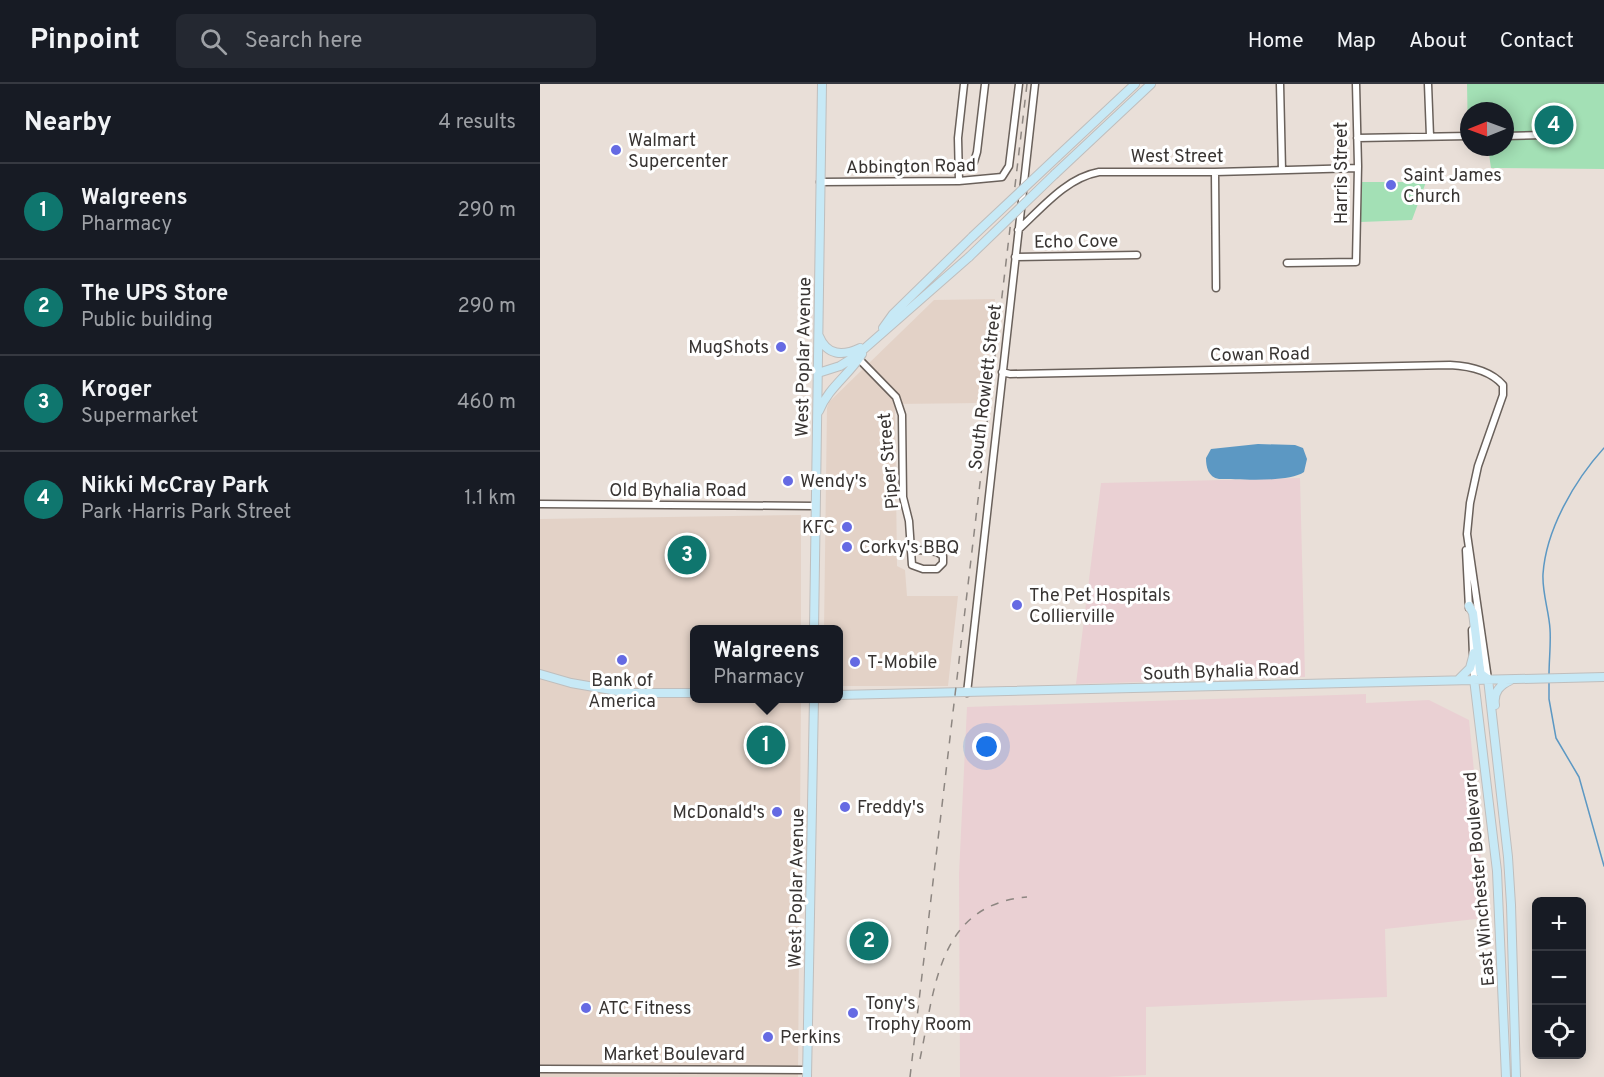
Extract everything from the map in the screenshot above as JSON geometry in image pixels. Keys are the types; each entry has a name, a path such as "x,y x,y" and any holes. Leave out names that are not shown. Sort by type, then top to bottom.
{"main road":[{"name":"West Poplar Avenue","path":"814,625 822,84"},
{"path":"879,334 893,314 1135,84"},
{"path":"818,373 840,366 901,318 969,257 1151,84"},
{"path":"818,335 825,347 831,351 856,355"},
{"path":"817,417 828,394 856,355"},
{"name":"East Winchester Boulevard","path":"1469,606 1473,613 1481,674 1488,679 1503,815 1511,905 1516,1077"},
{"path":"1458,680 1470,668 1474,653"},
{"path":"540,674 571,683 629,693 690,693"},
{"name":"South Byhalia Road","path":"843,695 1604,676"},
{"path":"1474,679 1484,687 1491,742 1498,769"},
{"name":"East Winchester Boulevard","path":"1474,679 1497,871 1506,1077"},
{"path":"1498,769 1500,765 1494,700 1502,684 1515,679"},
{"name":"West Poplar Avenue","path":"807,1073 814,703"},
{"path":"1490,811 1503,815"}],"street":[{"path":"959,181 958,138 964,84"},
{"path":"959,171 974,162 977,152 985,84"},
{"name":"Abbington Road","path":"820,182 959,181 1002,177 1010,166 1019,84"},
{"name":"South Rowlett Street","path":"967,693 1035,84"},
{"path":"1280,84 1282,170"},
{"name":"Harris Street","path":"1287,263 1356,262 1358,168 1356,84"},
{"path":"1428,84 1430,136"},
{"path":"1514,136 1543,135"},
{"path":"1357,138 1460,136"},
{"name":"West Street","path":"1018,231 1073,181 1085,174 1099,171 1215,172 1358,168"},
{"path":"1215,172 1216,288"},
{"name":"Echo Cove","path":"1015,257 1137,255"},
{"name":"Piper Street","path":"856,355 896,397 902,415 903,497 909,521 910,549"},
{"name":"Cowan Road","path":"1002,372 1010,374 1460,366 1477,369 1496,378 1503,385 1503,395 1478,466 1468,518 1468,546"},
{"name":"Old Byhalia Road","path":"540,504 815,506"},
{"path":"1468,546 1466,563 1474,679"},
{"path":"1468,546 1478,598 1488,679"},
{"path":"910,549 937,552 943,556 943,563 937,569 923,569 912,565 910,549"},
{"name":"Market Boulevard","path":"540,1069 807,1073"}],"shaded area":[{"path":"995,299 983,403 895,404 897,566 905,570 907,596 958,596 948,686 843,686 843,625 824,625 827,408 829,402 934,300"},
{"path":"1300,478 1305,677 1076,684 1101,483"},
{"path":"801,515 801,625 690,625 690,703 801,703 798,1077 540,1077 540,519"},
{"path":"1366,694 1366,703 1429,700 1469,720 1485,918 1385,929 1387,997 1146,1007 1146,1075 960,1077 959,874 967,707"}],"green space":[{"path":"1467,84 1604,84 1604,169 1491,168 1489,156 1514,156 1514,102 1467,102"},
{"path":"1360,182 1426,182 1412,220 1361,222"}],"water":[{"path":"1258,444 1295,445 1303,448 1307,459 1304,472 1287,478 1251,480 1219,479 1208,471 1206,458 1211,449"}],"waterway":[{"path":"1549,675 1550,629 1543,581 1545,557 1564,506 1583,475 1604,448"},
{"path":"1549,683 1549,699 1556,738 1579,777 1604,866"}],"railway":[{"path":"910,1077 1027,84"},
{"path":"920,1059 937,979 945,955 958,933 974,916 997,903 1027,897"}],"place":[{"name":"Nikki McCray Park","path":"1554,125"},
{"name":"Walmart Supercenter","path":"616,150"},
{"name":"Saint James Church","path":"1391,185"},
{"name":"MugShots","path":"781,347"},
{"name":"Wendy's","path":"788,481"},
{"name":"KFC","path":"847,527"},
{"name":"Corky's BBQ","path":"847,547"},
{"name":"Kroger","path":"687,555"},
{"name":"The Pet Hospitals Collierville","path":"1017,605"},
{"name":"Bank of America","path":"622,660"},
{"name":"T-Mobile","path":"855,662"},
{"name":"Walgreens","path":"766,745"},
{"name":"Freddy's","path":"845,807"},
{"name":"McDonald's","path":"777,812"},
{"name":"The UPS Store","path":"869,941"},
{"name":"ATC Fitness","path":"586,1008"},
{"name":"Tony's Trophy Room","path":"853,1013"},
{"name":"Perkins","path":"768,1037"}]}
